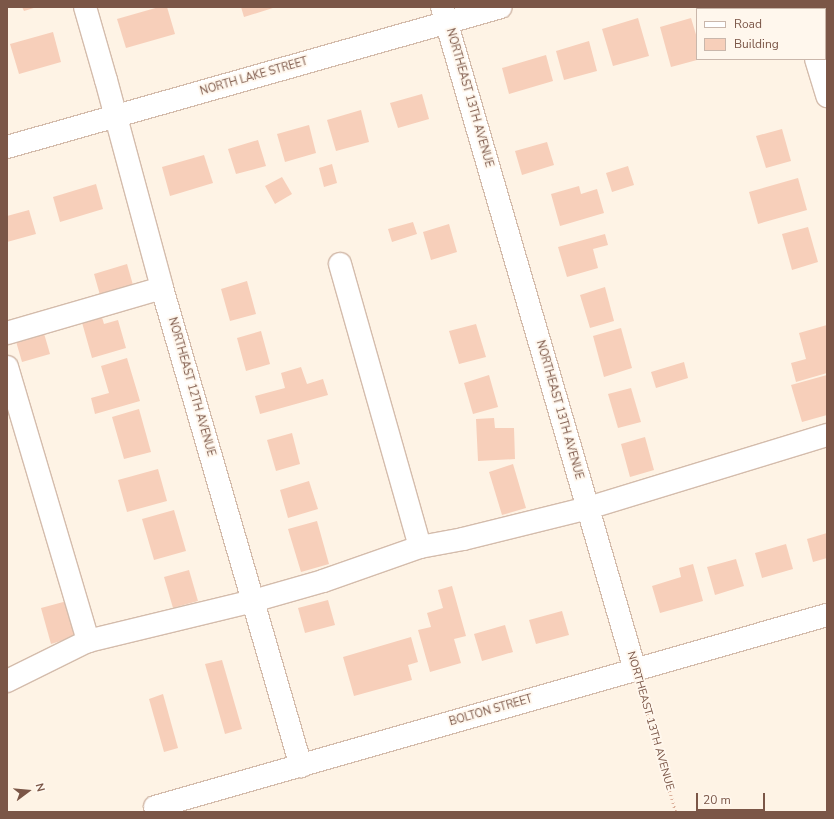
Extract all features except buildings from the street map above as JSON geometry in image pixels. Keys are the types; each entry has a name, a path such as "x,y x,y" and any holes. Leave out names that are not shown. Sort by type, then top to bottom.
{"street":[{"name":"NORTHEAST 12TH AVENUE","path":"85,7 162,288 301,766"},
{"name":"NORTH LAKE STREET","path":"7,147 115,116 444,15 501,7"},
{"name":"NORTHEAST 13TH AVENUE","path":"444,15 635,670"},
{"path":"816,60 827,94"},
{"path":"340,264 420,547"},
{"path":"7,333 162,288"},
{"path":"7,367 88,641"},
{"path":"7,681 88,641 253,601 323,581 420,547 463,539 588,508 827,435"},
{"name":"BOLTON STREET","path":"155,807 827,615"}],"path":[{"name":"NORTHEAST 13TH AVENUE","path":"635,670 676,812"}]}
